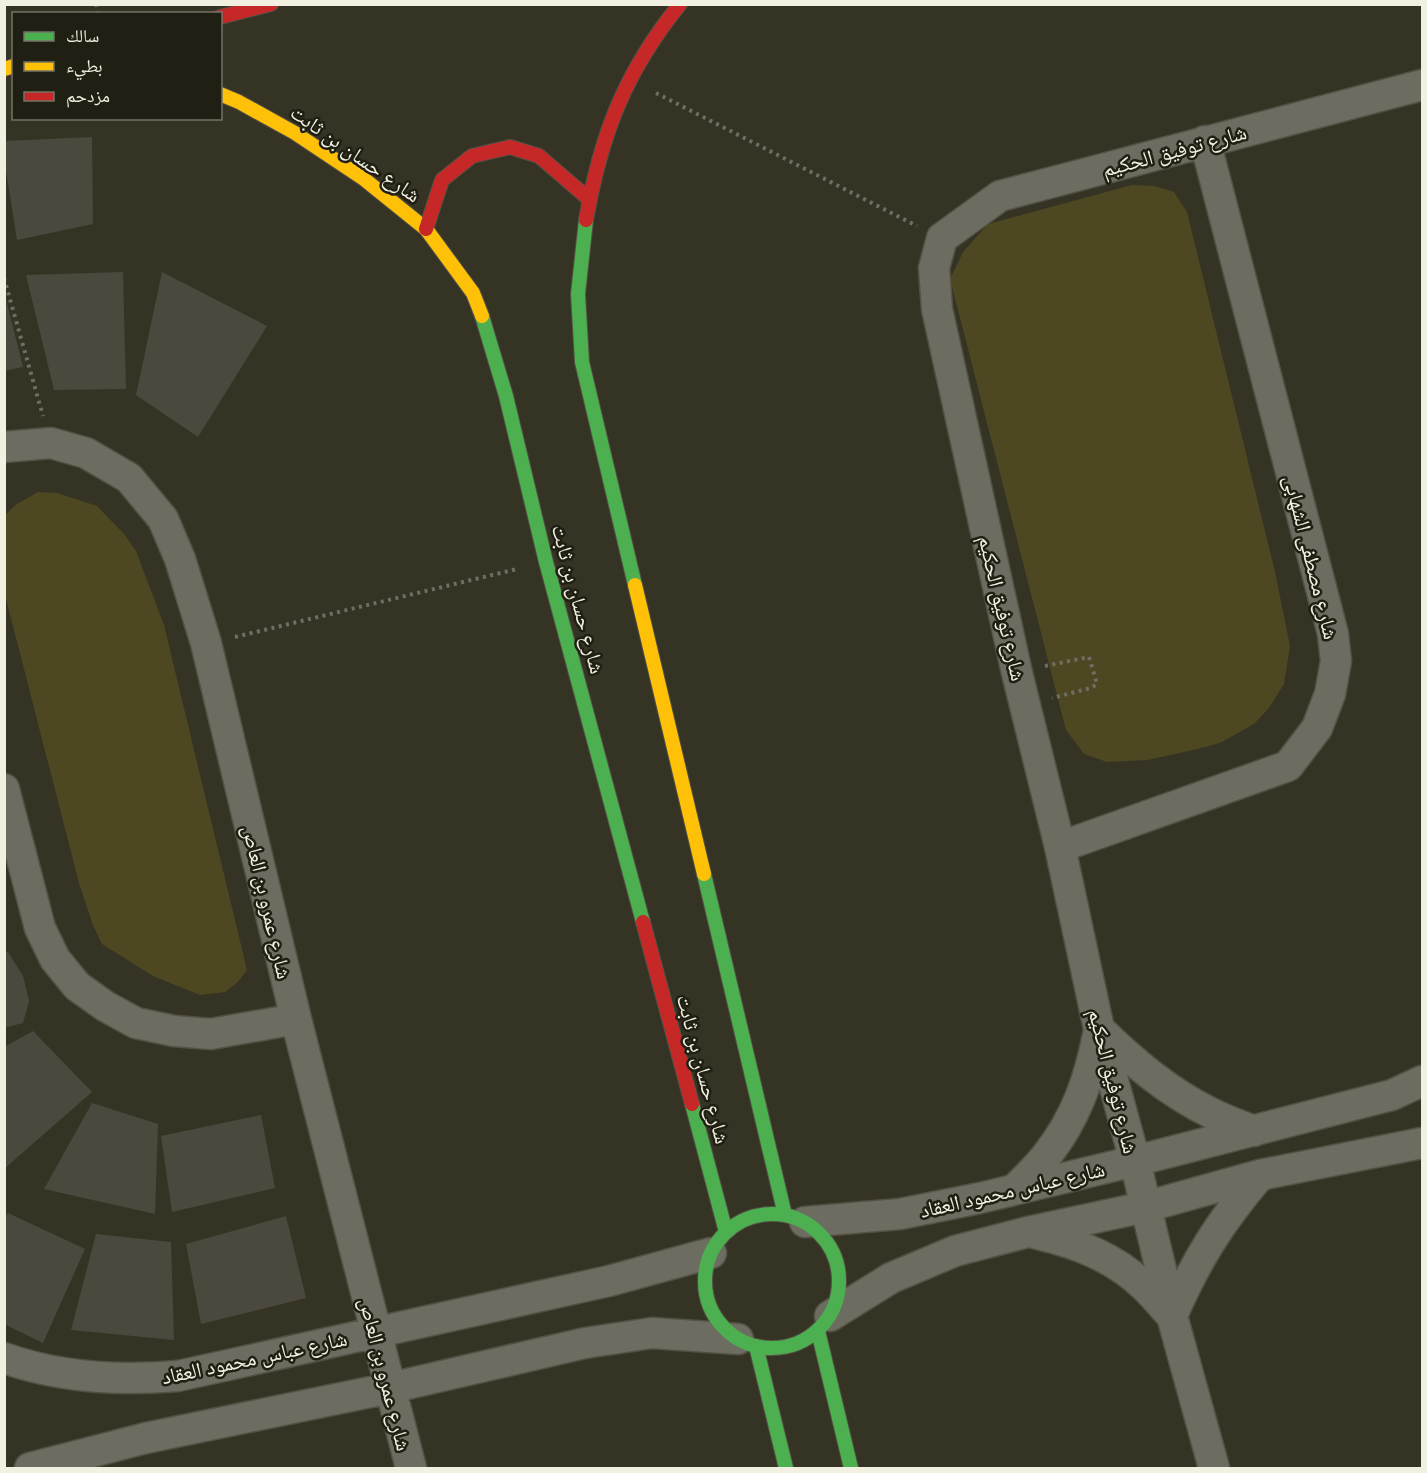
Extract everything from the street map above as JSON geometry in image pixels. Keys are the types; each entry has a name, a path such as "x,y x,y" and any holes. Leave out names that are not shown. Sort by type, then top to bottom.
{"street":[{"path":"222,16 271,4"},
{"name":"شارع حسان بن ثابت","path":"680,4 629,79 602,148 590,200 578,286 582,362 795,1219"},
{"name":"شارع توفيق الحكيم","path":"1214,1468 1172,1316 1135,1161 1099,1029 1060,847 1017,673 937,309 934,268 942,238 1000,196 1422,85"},
{"name":"شارع حسان بن ثابت","path":"222,95 295,133 363,179 426,229 472,293 489,336 506,396 719,1242"},
{"name":"شارع مصطفى الشهابى","path":"1060,847 1288,766 1317,728 1330,694 1336,661 1333,634 1205,141"},
{"path":"426,229 442,180 472,156 510,147 539,156 590,200"},
{"name":"شارع عمرو بن العاص","path":"4,447 51,443 86,453 129,478 163,519 180,559 206,644 296,1019 411,1468"},
{"path":"4,789 40,928 55,960 77,986 105,1006 136,1023 174,1031 211,1034 296,1019"},
{"path":"1099,1029 1133,1062 1171,1090 1211,1114 1254,1131"},
{"path":"1015,1189 1047,1156 1072,1117 1090,1074 1099,1029"},
{"name":"شارع عباس محمود العقاد","path":"795,1219 900,1214 1015,1189 1135,1161 1392,1095 1422,1081"},
{"path":"30,1468 146,1438 390,1388 585,1343 621,1337 679,1334 778,1348 799,1343 824,1323 891,1278 955,1251 1028,1232 1145,1207 1260,1175 1422,1143"},
{"path":"1028,1232 1070,1242 1108,1259 1143,1285 1172,1316 1188,1278 1209,1242 1233,1207 1260,1175"},
{"path":"786,1468 747,1343 717,1320 709,1304 705,1287 706,1270 719,1242 743,1220 764,1214 795,1219 820,1233 831,1247 837,1264 840,1282 837,1300 824,1323 850,1468"},
{"name":"شارع عباس محمود العقاد","path":"4,1358 68,1374 98,1378 143,1379 178,1376 637,1274 719,1242"}],"path":[{"path":"629,79 942,238"},
{"path":"4,278 51,443"},
{"path":"206,644 546,562"},
{"path":"1017,673 1089,657 1097,684 1091,688 1025,704"}],"shaded area":[{"path":"1132,185 1154,186 1174,192 1187,212 1275,572 1290,646 1284,684 1269,708 1254,724 1222,742 1206,747 1148,760 1107,762 1084,754 1066,730 950,279 963,252 988,224"},
{"path":"38,492 57,493 97,506 124,534 136,551 164,625 247,970 238,982 225,992 200,995 153,976 102,944 93,925 79,883 5,595 5,515 17,504"}],"building":[{"path":"92,137 93,224 17,240 4,158 4,141"},
{"path":"123,272 126,389 54,390 26,275"},
{"path":"162,272 267,326 198,437 136,395"},
{"path":"4,291 23,367 4,371"},
{"path":"8,952 23,976 29,1001 23,1023 4,1028 4,953"},
{"path":"33,1031 92,1092 4,1169 4,1047"},
{"path":"92,1103 158,1124 155,1214 44,1189"},
{"path":"261,1115 275,1188 172,1212 161,1136"},
{"path":"8,1213 85,1249 43,1343 4,1324 4,1218"},
{"path":"286,1216 306,1298 201,1324 186,1244"},
{"path":"96,1234 171,1242 174,1340 71,1330"}],"traffic: fast":[{"path":"586,220 578,294 582,362 635,585"},
{"path":"482,316 506,396 546,562 643,922"},
{"path":"704,874 785,1215"},
{"path":"692,1104 726,1232"},
{"path":"772,1214 798,1219 819,1234 834,1255 839,1281 834,1307 819,1328 798,1343 772,1348 746,1343 725,1328 710,1307 705,1281 710,1255 725,1234 746,1219 772,1214"},
{"path":"818,1331 851,1468"},
{"path":"756,1346 786,1468"}],"traffic: slow":[{"path":"4,69 12,67"},
{"path":"222,95 295,133 364,179 426,229 473,293 482,316"},
{"path":"635,585 704,874"}],"traffic: jam":[{"path":"222,16 271,4"},
{"path":"586,220 599,160 618,105 644,54 680,4"},
{"path":"426,229 442,180 472,156 510,147 539,156 590,200"},
{"path":"643,922 692,1104"}]}
